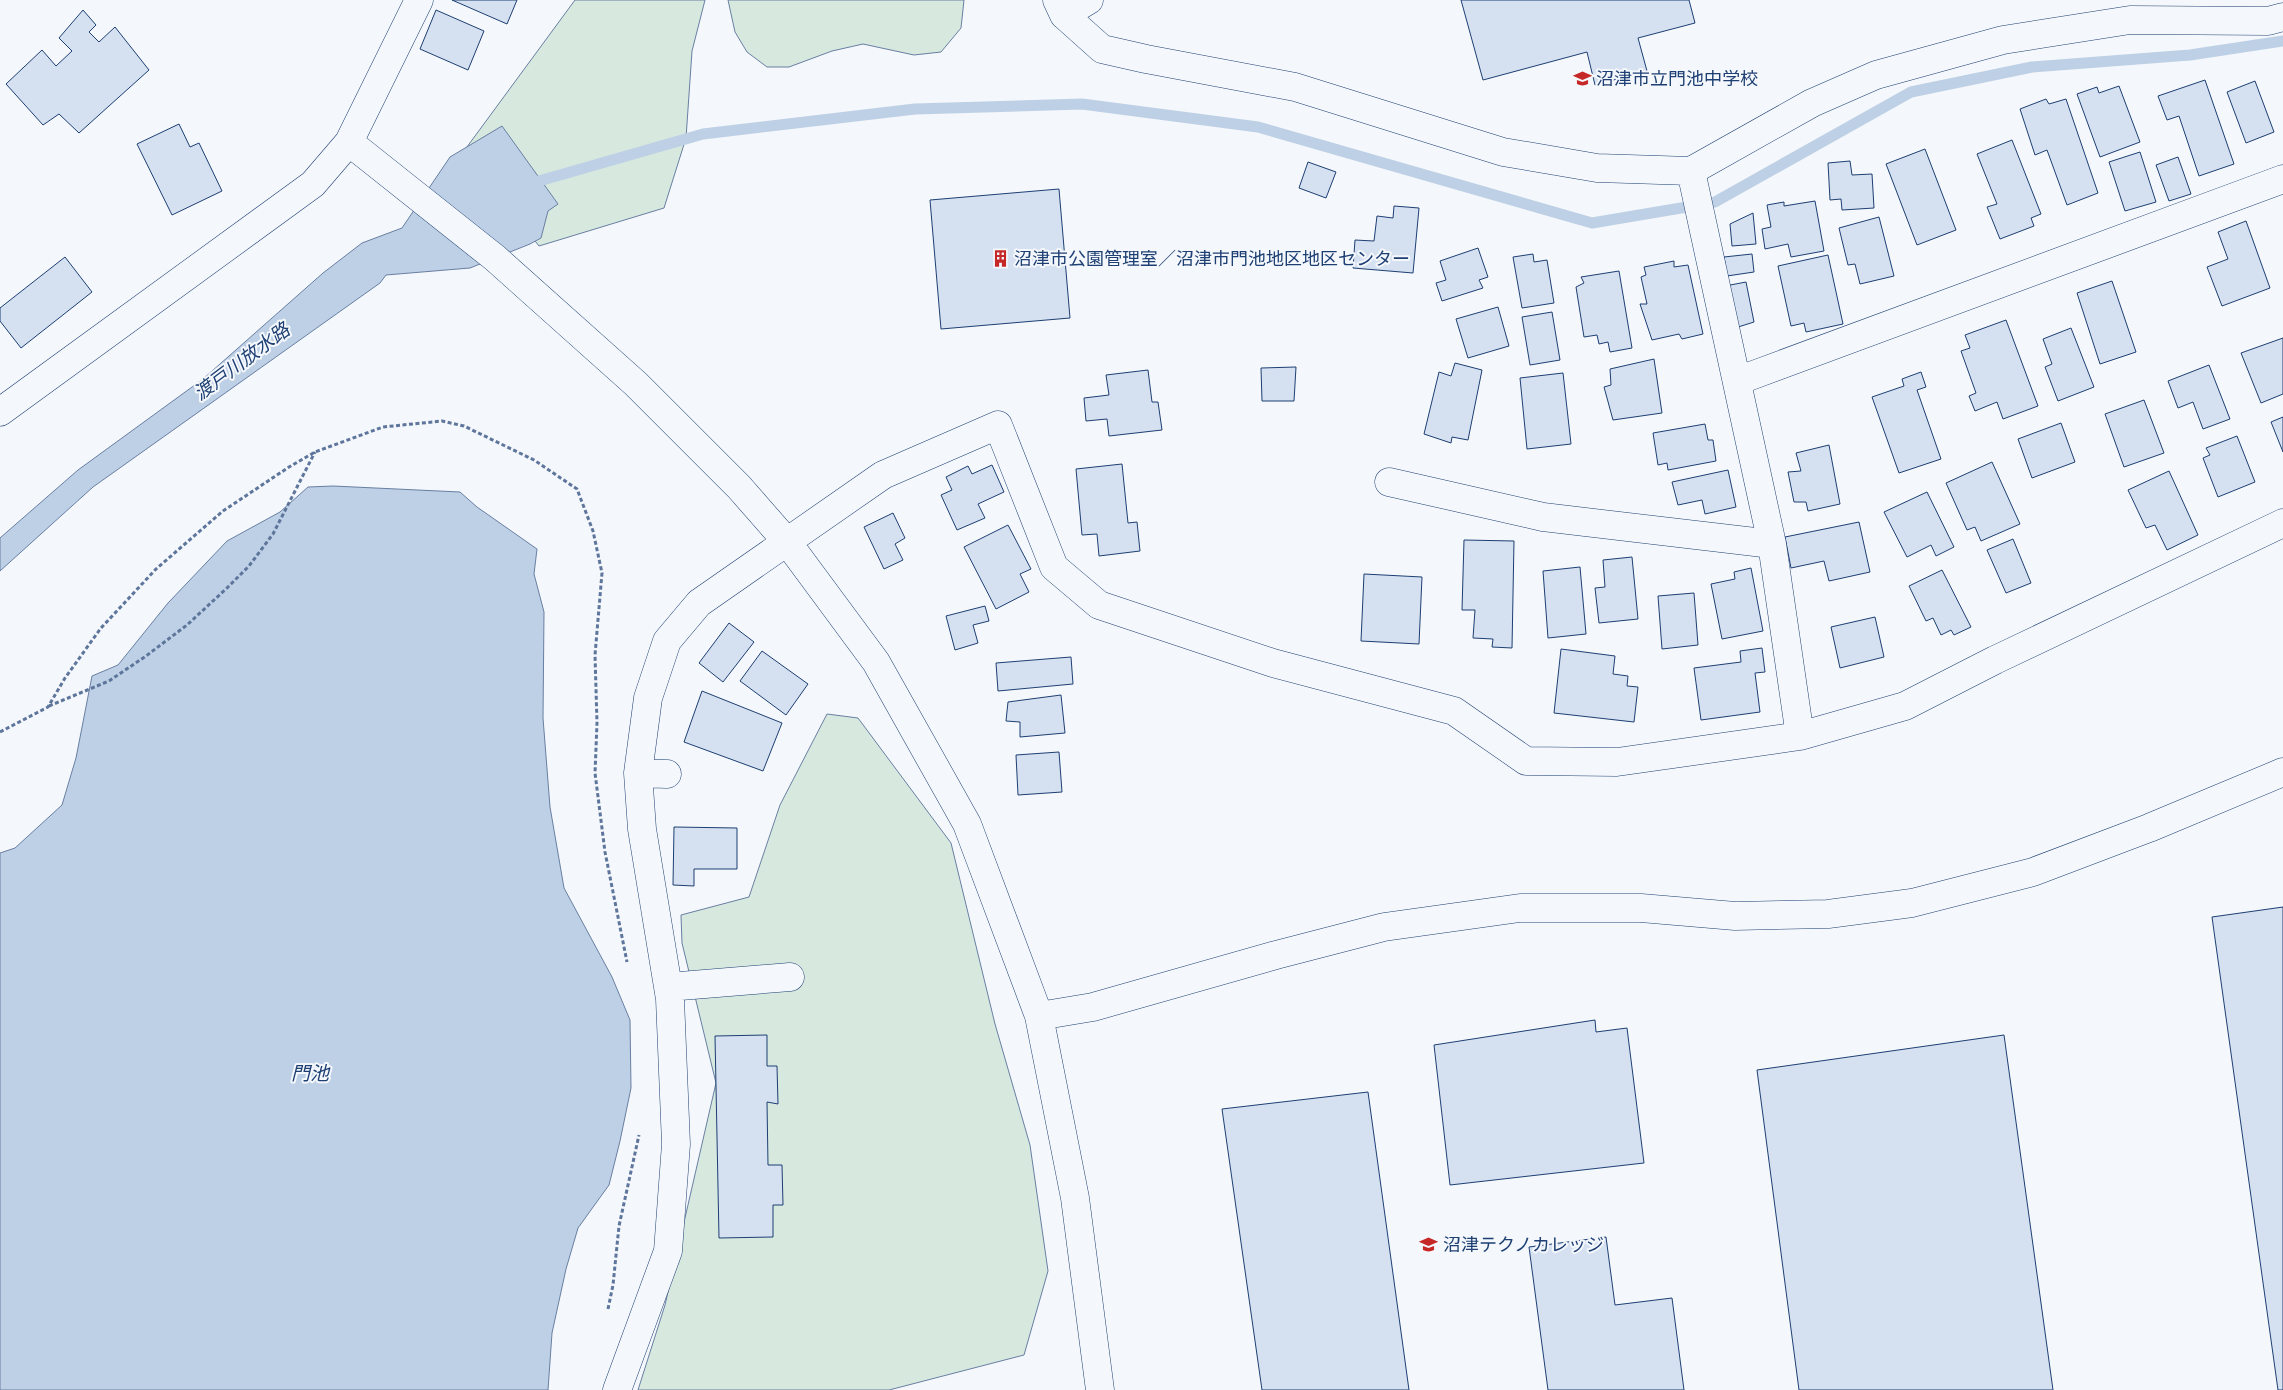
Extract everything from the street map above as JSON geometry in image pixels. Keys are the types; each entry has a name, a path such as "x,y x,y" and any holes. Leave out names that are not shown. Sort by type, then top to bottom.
{"street":[{"path":"0,412 313,184 349,142 419,0"},
{"path":"1061,7 1089,0"},
{"path":"1061,7 1102,49 1295,87 1503,152 1597,168 1691,171 1812,103 1876,75 2003,40 2130,20 2268,21 2283,17"},
{"path":"349,142 495,258 636,384 739,487 788,543 876,662 967,824 1039,1016 1075,1198 1100,1390"},
{"path":"1691,171 1772,544 1800,736"},
{"path":"1737,381 2283,179"},
{"path":"617,1390 668,1251 676,1144 668,987 642,829 638,773 648,698 667,641 699,603 788,543 883,475 998,425 1054,567 1099,605 1273,664 1454,710 1526,761 1617,762 1800,736 1905,706 1995,660 2283,523"},
{"path":"1390,482 1543,517 1772,544"},
{"path":"1039,1016 1093,1007 1276,955 1384,927 1520,908 1641,908 1735,916 1828,914 1912,903 2033,872 2149,828 2283,772"},
{"path":"638,773 667,774"},
{"path":"668,987 790,977"}],"path":[{"path":"48,707 65,678 101,628 156,569 223,511 315,452 383,427 442,421 464,426 534,460 577,489 593,531 602,574 595,655 597,723 595,773 607,862 627,963"},
{"path":"0,732 48,707 109,681 187,625 249,566 273,534 315,452"},
{"path":"607,1312 613,1286 619,1226 640,1134"}],"shaded area":[{"path":"575,0 705,0 692,51 686,138 664,208 539,246 464,151"},
{"path":"728,0 964,0 961,28 941,52 914,55 863,44 832,51 789,67 767,67 747,52 735,32"},
{"path":"827,714 858,718 951,843 995,1024 1030,1145 1048,1271 1024,1355 889,1390 638,1390 665,1305 716,1083 682,943 681,915 749,897 780,805"}],"water":[{"name":"渡戸川放水路","path":"502,126 558,204 548,211 541,238 470,268 386,275 380,283 93,487 0,571 0,538 78,470 203,379 323,273 362,243 402,228 450,157"},
{"name":"門池","path":"333,486 460,492 477,507 537,549 534,574 544,612 543,718 550,807 564,888 612,977 630,1020 631,1088 609,1185 578,1228 566,1269 552,1333 548,1390 0,1390 0,853 15,848 62,805 76,758 92,676 118,665 168,603 227,541 280,512 308,487"}],"building":[{"path":"452,0 517,0 507,24"},
{"path":"1461,0 1689,0 1695,23 1638,38 1647,71 1595,85 1587,52 1483,80"},
{"path":"83,10 96,25 89,32 99,42 115,27 149,70 79,133 59,114 43,125 6,84 42,50 56,66 72,51 59,38"},
{"path":"436,10 484,31 468,70 420,49"},
{"path":"2205,80 2234,164 2199,176 2179,116 2167,120 2158,96"},
{"path":"2255,81 2274,132 2246,143 2227,92"},
{"path":"2119,86 2140,142 2100,157 2077,94 2097,87 2099,93"},
{"path":"2046,99 2049,104 2066,99 2098,193 2067,205 2047,150 2035,155 2020,109"},
{"path":"179,124 190,147 199,143 222,191 172,215 137,144"},
{"path":"2012,140 2041,214 2031,218 2034,226 2000,239 1987,207 1997,204 1977,154"},
{"path":"1925,149 1956,230 1917,245 1886,164"},
{"path":"2140,152 2156,202 2125,211 2109,162"},
{"path":"2178,157 2191,194 2169,201 2156,165"},
{"path":"1850,161 1852,175 1872,174 1874,208 1842,210 1841,199 1830,200 1828,163"},
{"path":"1308,162 1336,172 1326,198 1299,188"},
{"name":"沼津市公園管理室／沼津市門池地区地区センター","path":"1059,189 1070,318 941,329 930,200"},
{"path":"1815,201 1824,251 1791,257 1788,244 1765,249 1762,229 1771,227 1767,205 1784,202 1784,206"},
{"path":"1394,206 1419,208 1413,273 1353,268 1355,240 1374,241 1377,216 1393,218"},
{"path":"1753,213 1756,244 1732,246 1730,224"},
{"path":"1879,217 1894,276 1860,284 1855,264 1848,265 1839,228"},
{"path":"2246,221 2270,288 2222,306 2207,267 2228,259 2218,232"},
{"path":"1478,248 1488,277 1479,280 1483,288 1442,301 1436,283 1446,280 1440,261"},
{"path":"1533,254 1534,262 1547,260 1554,303 1522,308 1513,257"},
{"path":"1752,254 1754,272 1727,276 1724,257"},
{"path":"1828,255 1843,324 1806,332 1804,323 1791,326 1778,266"},
{"path":"65,257 92,292 21,348 0,321 0,308"},
{"path":"1674,261 1674,267 1688,265 1703,334 1682,339 1679,334 1652,340 1640,304 1647,304 1641,277 1646,275 1644,267"},
{"path":"1619,271 1632,348 1610,352 1608,342 1599,344 1597,335 1584,337 1576,287 1584,283 1581,277"},
{"path":"2112,281 2136,352 2100,364 2077,293"},
{"path":"1746,282 1754,322 1735,328 1725,286"},
{"path":"1498,307 1509,346 1468,358 1456,319"},
{"path":"1552,312 1560,360 1530,365 1522,317"},
{"path":"2006,320 2038,406 2003,419 1997,402 1975,411 1969,396 1976,393 1961,351 1970,348 1965,335"},
{"path":"2071,328 2094,387 2058,401 2045,367 2052,364 2043,339"},
{"path":"2283,338 2283,394 2261,403 2241,353"},
{"path":"1654,359 1662,413 1613,420 1604,387 1611,385 1610,369"},
{"path":"1455,363 1482,370 1468,440 1452,437 1451,443 1424,434 1439,372 1451,376"},
{"path":"2209,365 2230,419 2203,429 2193,402 2178,408 2168,381"},
{"path":"1296,367 1294,401 1262,401 1261,368"},
{"path":"1148,370 1152,402 1158,402 1162,430 1109,436 1107,419 1086,421 1084,398 1109,395 1106,375"},
{"path":"1921,372 1926,387 1917,390 1941,459 1899,473 1872,397 1904,386 1902,379"},
{"path":"1563,373 1571,444 1527,449 1520,378"},
{"path":"2144,400 2164,453 2124,467 2105,414"},
{"path":"2283,417 2283,452 2271,422"},
{"path":"2061,423 2075,462 2032,478 2018,439"},
{"path":"1705,424 1708,440 1713,440 1716,461 1668,470 1667,463 1658,465 1653,433"},
{"path":"2237,436 2255,482 2218,497 2203,458 2210,455 2206,448"},
{"path":"1829,445 1840,504 1808,511 1806,502 1794,502 1788,472 1801,471 1796,453"},
{"path":"1992,462 2020,524 1981,541 1975,527 1967,530 1946,483"},
{"path":"1122,464 1128,523 1137,522 1140,551 1099,556 1097,534 1082,535 1076,469"},
{"path":"992,465 1004,492 978,504 985,518 957,530 941,495 952,490 946,477 968,466 972,474"},
{"path":"1728,470 1736,507 1705,514 1702,500 1678,505 1672,482"},
{"path":"2169,471 2198,535 2167,550 2155,525 2146,528 2128,490"},
{"path":"1927,492 1954,547 1936,556 1931,545 1907,557 1884,512"},
{"path":"893,513 905,538 895,544 903,560 884,569 864,527"},
{"path":"1859,522 1870,572 1829,581 1824,561 1791,568 1785,537"},
{"path":"1008,525 1031,569 1020,574 1029,592 996,609 964,547"},
{"path":"2013,539 2031,583 2006,593 1987,550"},
{"path":"1464,540 1514,541 1512,648 1492,647 1493,639 1473,638 1475,610 1462,610"},
{"path":"1632,557 1638,619 1599,623 1595,588 1605,587 1603,560"},
{"path":"1580,567 1586,634 1548,638 1543,571"},
{"path":"1751,568 1763,631 1722,639 1711,584 1735,579 1734,572"},
{"path":"1942,570 1971,627 1954,635 1951,630 1941,635 1933,618 1926,621 1909,586"},
{"path":"1364,574 1422,577 1419,644 1361,641"},
{"path":"1694,593 1698,645 1662,649 1658,596"},
{"path":"985,606 989,621 973,625 978,643 955,650 946,616"},
{"path":"1875,617 1884,657 1840,668 1831,627"},
{"path":"729,623 754,642 723,682 699,663"},
{"path":"1762,648 1765,672 1755,673 1760,712 1701,720 1694,668 1741,662 1740,651"},
{"path":"1561,649 1615,656 1613,674 1628,676 1627,686 1638,687 1634,722 1554,713"},
{"path":"762,651 808,684 786,715 740,681"},
{"path":"1071,657 1073,684 998,691 996,663"},
{"path":"702,691 782,723 763,771 684,742"},
{"path":"1061,695 1065,733 1020,737 1020,722 1006,721 1008,702"},
{"path":"1059,752 1062,792 1018,795 1016,755"},
{"path":"674,827 737,828 737,869 694,869 694,886 673,885"},
{"path":"2283,907 2283,1390 2278,1390 2212,917"},
{"path":"1595,1020 1596,1032 1627,1028 1644,1163 1450,1185 1434,1045"},
{"path":"767,1035 767,1066 777,1066 778,1104 767,1102 768,1165 782,1165 783,1205 773,1205 773,1237 719,1238 715,1036"},
{"path":"2004,1035 2053,1390 1799,1390 1757,1070"},
{"path":"1368,1092 1409,1390 1262,1390 1222,1109"},
{"path":"1606,1237 1615,1305 1672,1298 1684,1390 1548,1390 1529,1247"}],"waterway":[{"path":"1715,202 1911,92 2032,67 2190,55 2283,41"},
{"path":"525,185 703,134 915,109 1082,104 1258,127 1592,223 1687,207"}],"place":[{"name":"沼津市立門池中学校","path":"1582,79"},
{"name":"沼津市公園管理室／沼津市門池地区地区センター","path":"1000,259"},
{"name":"沼津テクノカレッジ","path":"1429,1245"}]}
